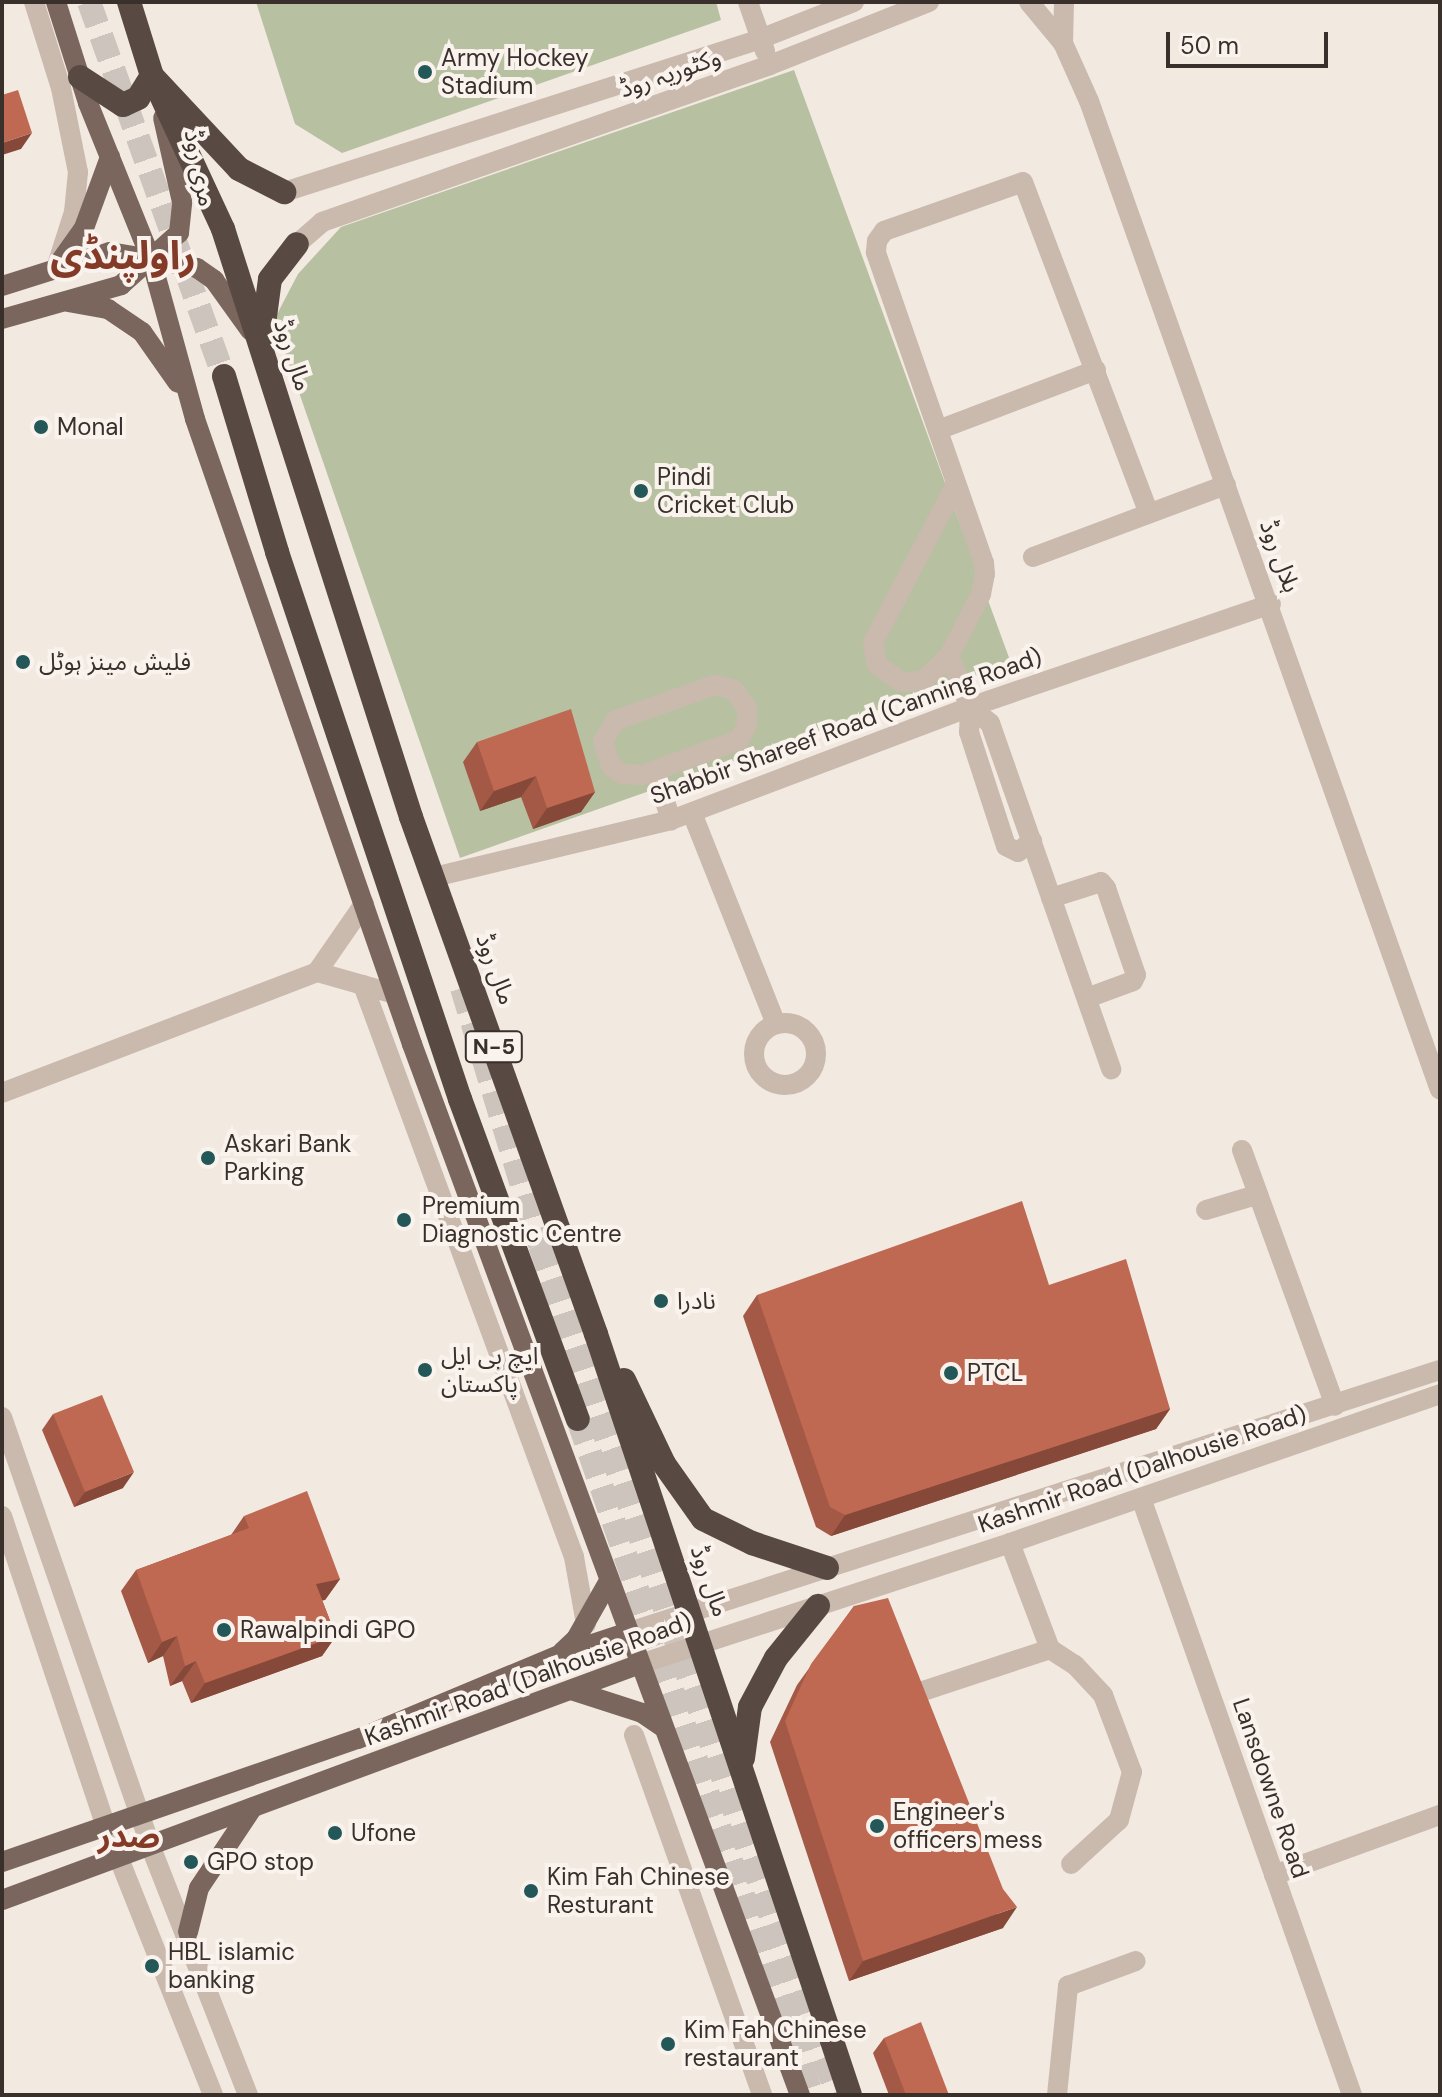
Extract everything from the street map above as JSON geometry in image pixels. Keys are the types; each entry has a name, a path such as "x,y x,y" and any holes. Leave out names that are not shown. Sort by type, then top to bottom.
{"highway":[{"name":"مال روڈ","path":"129,2 152,76 223,229 434,877 596,1334 850,2095"},
{"path":"80,77 123,105 138,98 152,76 239,169 284,192"},
{"path":"262,348 270,279 297,244"},
{"name":"N-5","path":"224,376 277,552 460,1099 578,1419"},
{"path":"596,1334 630,1389 664,1464 703,1519 752,1543 827,1568"},
{"path":"742,1772 750,1707 776,1658 818,1606"}],"main road":[{"path":"56,2 80,77 151,259 195,419 395,994 637,1665 800,2095"},
{"name":"مری روڈ","path":"2,319 121,285 179,233 184,222 174,158 152,76"},
{"path":"57,266 84,228 110,157"},
{"path":"2,286 57,266 110,252 197,268 214,280 262,348"},
{"path":"62,301 108,309 142,332 170,366 195,419"},
{"path":"559,1655 586,1624 609,1581"},
{"name":"Kashmir Road (Dalhousie Road)","path":"2,1862 358,1739 559,1655 626,1633"},
{"name":"Kashmir Road (Dalhousie Road)","path":"2,1900 637,1665"},
{"path":"571,1690 642,1713 661,1726"},
{"path":"188,1932 199,1888 253,1807"}],"street":[{"path":"34,2 61,88 78,172 74,212 57,266"},
{"path":"748,2 770,65"},
{"name":"وکٹوریہ روڈ","path":"284,192 760,39 854,2"},
{"name":"وکٹوریہ روڈ","path":"297,244 322,222 770,65 929,2"},
{"name":"ہلال روڈ","path":"1029,2 1063,43 1271,604 1439,1081"},
{"name":"ہلال روڈ","path":"1063,43 1064,2"},
{"path":"956,484 873,643 877,665 901,682 923,681 949,656 985,585 984,563 876,252 877,241 884,231 1014,181 1029,188 1149,513"},
{"path":"938,430 1096,370"},
{"path":"1033,557 1226,485"},
{"name":"Shabbir Shareef Road (Canning Road)","path":"434,877 671,820 970,707 1271,604"},
{"path":"949,656 970,707 990,723 1111,1069"},
{"path":"715,685 741,697 748,714 739,740 655,771 634,776 611,766 603,741 616,720 715,685"},
{"path":"655,771 671,820"},
{"path":"692,813 776,1024"},
{"path":"1051,898 1101,882 1106,888 1136,975 1133,981 1087,998"},
{"path":"2,1093 317,972 364,904"},
{"path":"317,972 395,994"},
{"path":"363,985 574,1557 586,1624"},
{"path":"1242,1150 1335,1406"},
{"path":"1206,1210 1256,1195"},
{"name":"Kashmir Road (Dalhousie Road)","path":"626,1633 1440,1370"},
{"name":"Kashmir Road (Dalhousie Road)","path":"637,1665 1010,1543 1440,1394"},
{"path":"2,1417 150,1845 188,1932 248,2095"},
{"name":"Lansdowne Road","path":"1141,1498 1352,2095"},
{"path":"2,1516 106,1826 213,2095"},
{"path":"1010,1543 1050,1649 1075,1665 1103,1695 1132,1772 1119,1820 1071,1864"},
{"path":"911,1695 1050,1649"},
{"path":"634,1735 762,2095"},
{"path":"1274,1875 1440,1815"},
{"path":"1057,2095 1068,1986 1136,1961"}],"green space":[{"name":"Army Hockey Stadium","path":"256,2 716,2 721,20 342,153 295,124"},
{"name":"Pindi Cricket Club","path":"794,70 1011,663 460,858 274,320 298,274 341,227"}],"building":[{"path":"18,90 32,133 2,143 2,95"},
{"path":"571,709 595,792 547,808 536,776 494,791 477,742"},
{"name":"PTCL","path":"1022,1201 1049,1285 1126,1259 1170,1409 845,1515 830,1507 757,1295"},
{"path":"102,1395 134,1472 85,1492 53,1414"},
{"name":"Rawalpindi GPO","path":"307,1491 340,1579 316,1584 336,1636 205,1683 196,1661 185,1666 177,1636 162,1642 136,1570 249,1528 244,1516"},
{"name":"Engineer's officers mess","path":"888,1598 1003,1889 1017,1907 863,1961 785,1721 811,1664 854,1606"},
{"path":"921,2022 949,2095 906,2095 884,2038"}],"tunnel":[{"path":"89,2 224,376"},
{"path":"462,988 540,1245 773,1923 838,2095"},
{"path":"578,1419 812,2095"}],"place":[{"name":"Army Hockey Stadium","path":"425,72"},
{"name":"Monal","path":"41,427"},
{"name":"Pindi Cricket Club","path":"641,491"},
{"name":"فلیش مینز ہوٹل","path":"23,662"},
{"name":"Askari Bank Parking","path":"208,1158"},
{"name":"Premium Diagnostic Centre","path":"404,1220"},
{"name":"نادرا","path":"661,1301"},
{"name":"ایچ بی ایل پاکستان","path":"425,1370"},
{"name":"PTCL","path":"951,1373"},
{"name":"Rawalpindi GPO","path":"224,1630"},
{"name":"Engineer's officers mess","path":"877,1826"},
{"name":"Ufone","path":"335,1833"},
{"name":"GPO stop","path":"191,1862"},
{"name":"Kim Fah Chinese Resturant","path":"531,1891"},
{"name":"HBL islamic banking","path":"152,1966"},
{"name":"Kim Fah Chinese restaurant","path":"668,2044"}],"district":[{"name":"راولپنڈی","path":"123,255"},
{"name":"صدر","path":"129,1836"}]}
